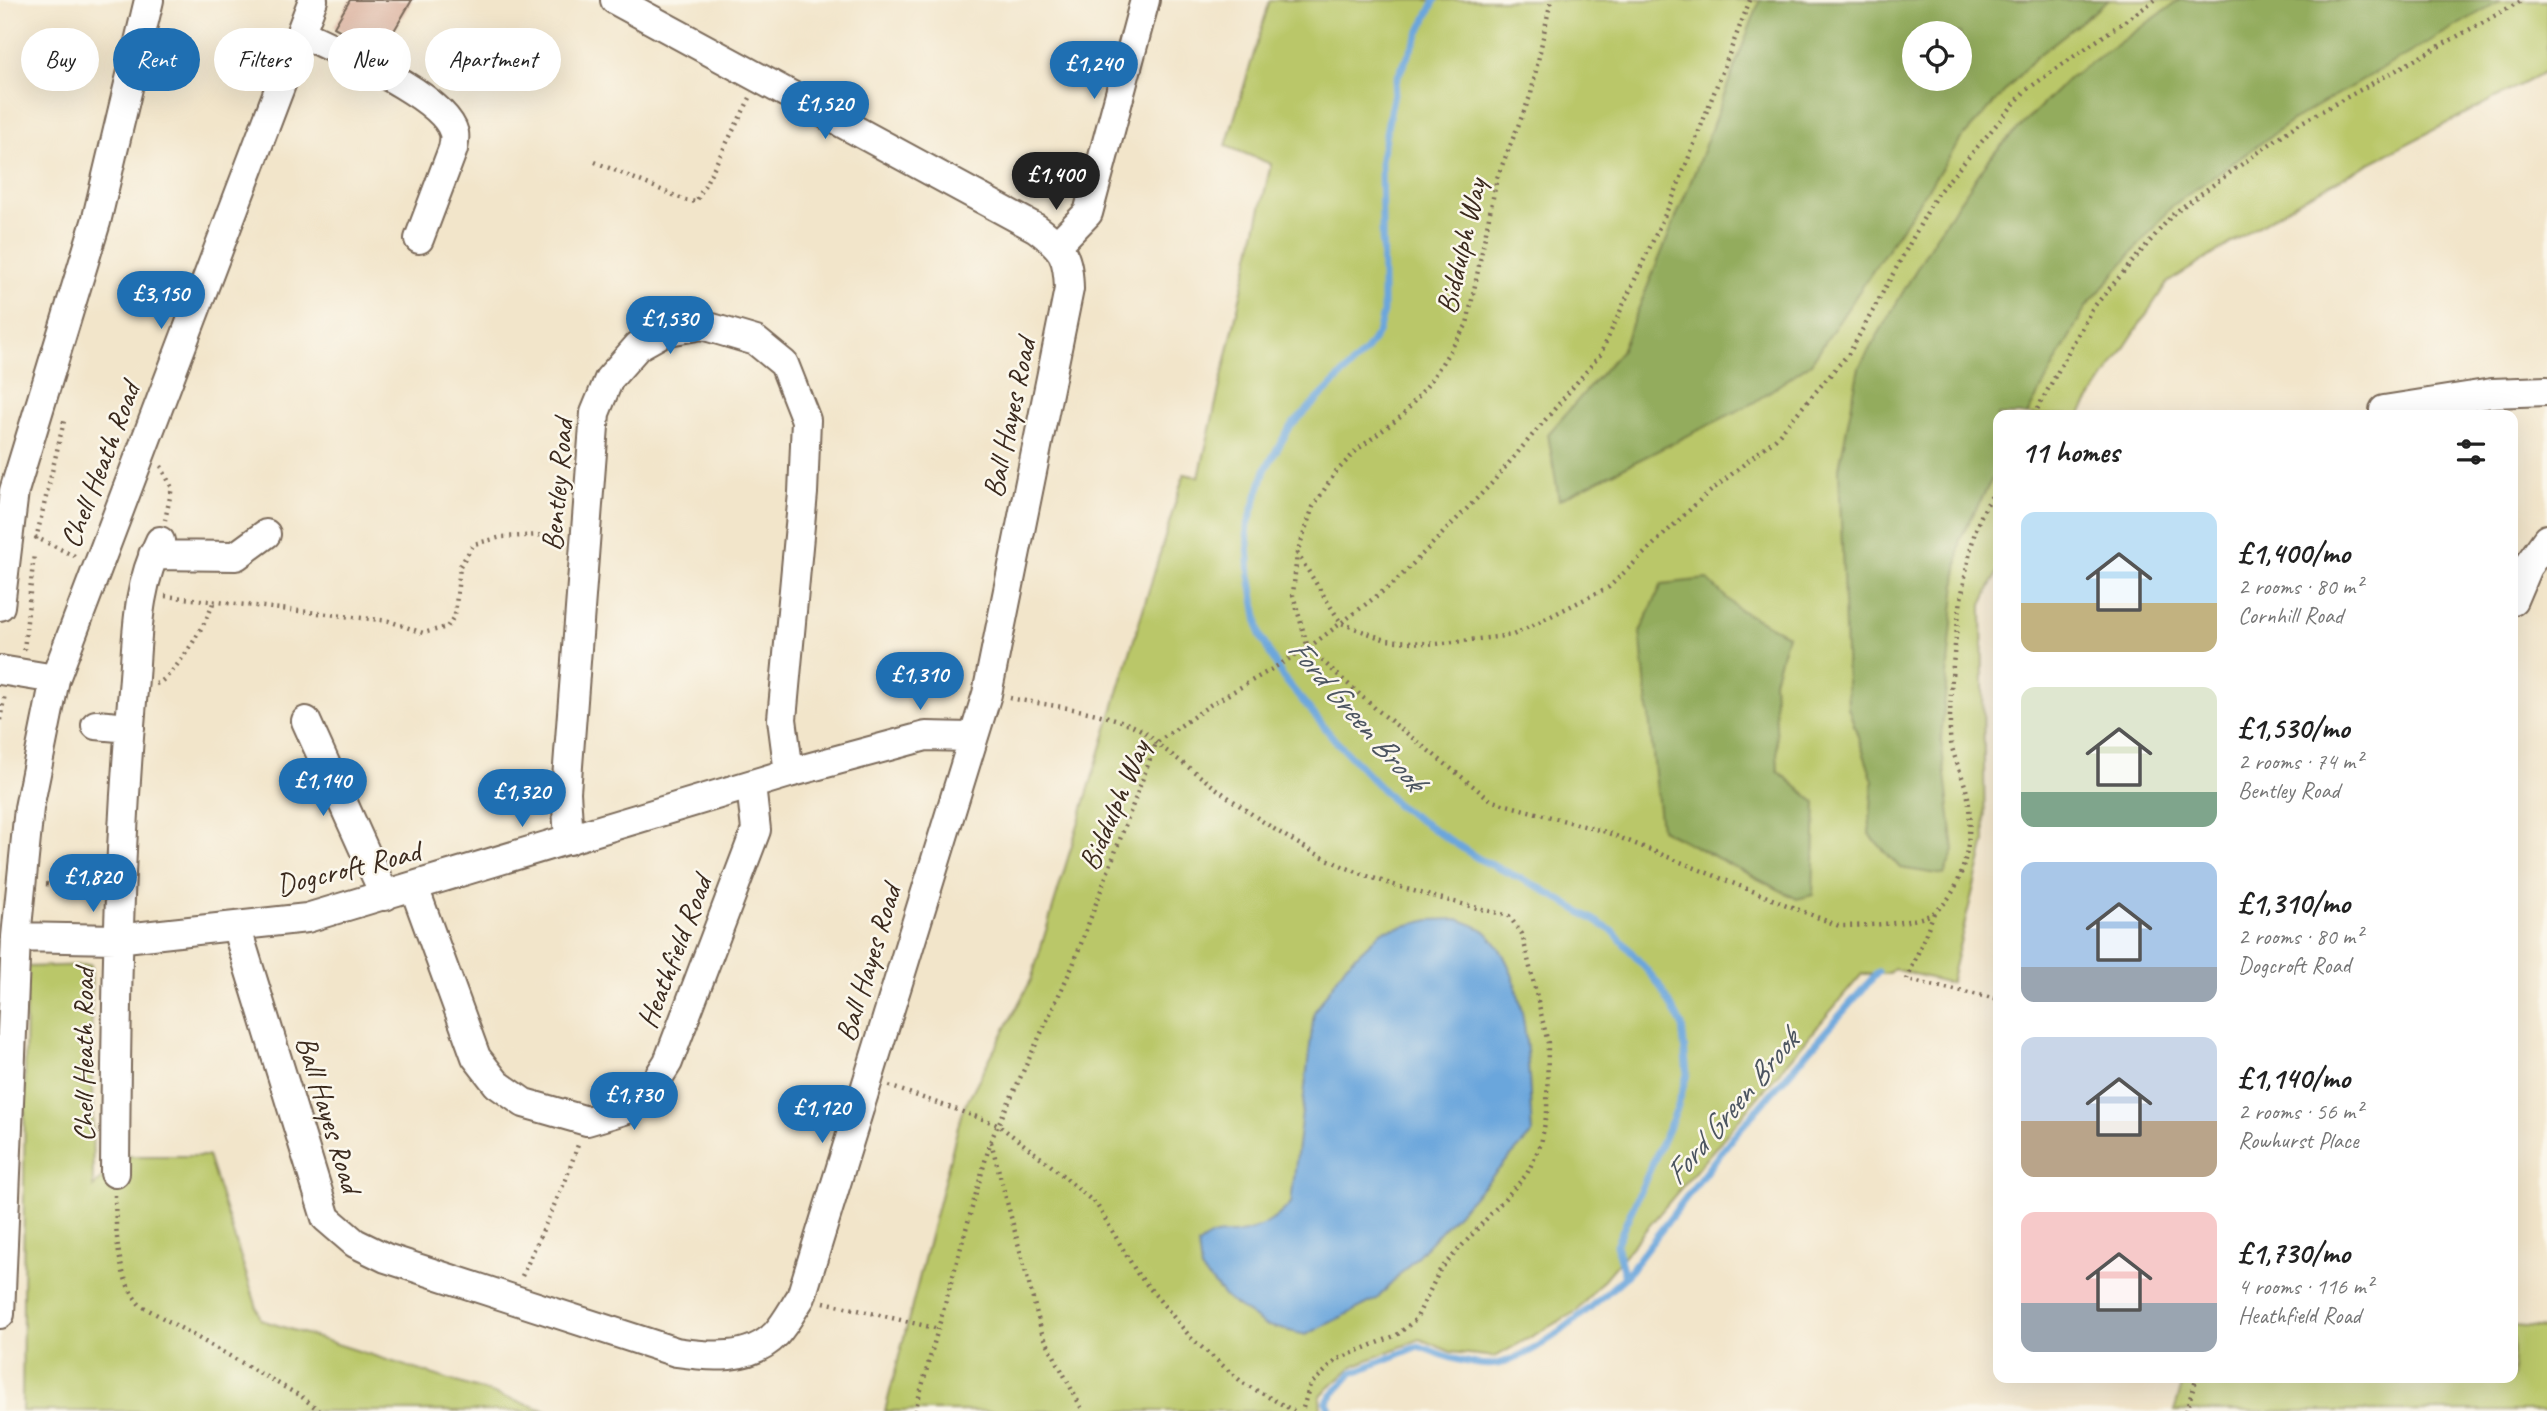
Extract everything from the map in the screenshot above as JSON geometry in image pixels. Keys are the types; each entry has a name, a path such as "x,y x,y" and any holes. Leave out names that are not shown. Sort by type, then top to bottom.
{"street":[{"name":"Chell Heath Road","path":"0,606 24,532 7,489 96,222 149,0"},
{"name":"Chell Heath Road","path":"303,28 313,0"},
{"path":"615,0 1036,228 1058,244 1088,213 1145,0"},
{"path":"314,40 422,96 448,121 455,135 453,149 419,239"},
{"name":"Chell Heath Road","path":"0,1314 16,937 29,808 55,679 279,91"},
{"name":"Ball Hayes Road","path":"236,926 326,1218 355,1243 386,1258 676,1352 709,1357 734,1355 758,1347 776,1334 801,1297 971,737 987,694 1069,289 1068,263 1058,244"},
{"name":"Bentley Road","path":"569,840 566,792 595,414 609,379 638,346 663,332 702,325 756,341 784,364 806,420 803,493 782,719 789,773"},
{"path":"2384,410 2492,393 2547,391"},
{"path":"157,548 236,556 266,534"},
{"path":"2518,589 2527,568 2547,538"},
{"name":"Chell Heath Road","path":"115,1173 116,939 130,728 140,593 157,548"},
{"path":"11,671 55,679"},
{"path":"306,721 385,895"},
{"path":"96,725 130,728"},
{"name":"Dogcroft Road","path":"16,937 116,939 307,918 789,773 926,736 971,737"},
{"name":"Heathfield Road","path":"587,1121 631,1108 648,1094 668,1062 757,830 751,785"},
{"path":"414,887 476,1057 497,1084 524,1103 587,1121"}],"path":[{"name":"Biddulph Way","path":"915,1411 991,1140 1073,965 1156,743 1210,705 1308,648 1293,595 1297,553 1313,508 1335,473 1358,449 1403,415 1430,382 1467,324 1497,178 1531,94 1551,0"},
{"path":"1750,0 1675,193 1600,355 1492,483 1394,583 1308,648 1376,709 1492,802 1606,832 1839,926 1870,926 1935,912"},
{"path":"1297,553 1341,623 1386,640 1436,644 1513,635 1609,587 1701,499 1774,439 1850,352 1937,194 2025,90 2155,0"},
{"path":"2037,410 2092,309 2174,213 2295,126 2523,0"},
{"path":"595,162 685,200 696,202 760,78"},
{"path":"0,720 3,696 15,687 11,671 24,532 65,416"},
{"path":"146,437 172,488 157,548"},
{"path":"1993,494 1975,530 1958,632 1950,736 1969,805 1965,850 1959,882 1948,900 1935,912 1907,980 1993,998"},
{"path":"24,532 97,566"},
{"path":"140,593 389,621 423,633 447,627 455,615 460,566 474,544 502,537 550,532 586,537"},
{"path":"134,690 162,682 209,615 212,603"},
{"path":"987,694 1115,720 1149,734 1156,743 1306,848 1367,877 1509,916 1522,934 1548,1043 1548,1112 1541,1144 1527,1174 1440,1270 1416,1319 1397,1335 1338,1359 1310,1385 1302,1411"},
{"path":"22,881 119,893"},
{"path":"868,1079 997,1124 1097,1205 1137,1273 1192,1339 1243,1383 1294,1411"},
{"path":"511,1299 566,1179 587,1121"},
{"path":"991,1140 1041,1332 1083,1411"},
{"path":"115,1173 116,1230 133,1297 156,1316 302,1396 320,1411"},
{"path":"801,1297 939,1329"},
{"path":"2186,1411 2195,1383"}],"green space":[{"path":"1270,0 2547,0 2547,71 2307,196 2167,283 2083,410 1993,410 1993,582 1982,605 1985,842 1950,983 1894,969 1889,974 1862,974 1577,1311 1495,1357 1451,1352 1420,1339 1353,1366 1320,1396 1321,1411 885,1411 962,1111 1031,980 1184,474 1199,477 1271,164 1226,146"},
{"path":"1760,0 2109,0 2036,57 1961,139 1811,363 1753,403 1559,500 1548,434 1621,351 1696,169"},
{"path":"2180,0 2501,0 2295,119 2172,206 2086,307 2030,410 1993,410 1993,477 1960,539 1941,740 1954,850 1944,875 1900,868 1869,834 1873,781 1848,707 1839,468 1859,367 1937,234 1992,155 2069,78"},
{"path":"1707,579 1738,609 1787,635 1774,680 1778,771 1816,803 1813,895 1797,899 1661,829 1640,632 1662,584"},
{"path":"91,965 93,1187 124,1156 208,1156 261,1320 548,1411 22,1411 26,967"},
{"path":"2518,1326 2547,1329 2547,1411 2174,1411 2183,1383 2518,1383"}],"water":[{"path":"1458,919 1487,933 1512,974 1525,1028 1532,1134 1377,1299 1306,1335 1264,1325 1226,1298 1201,1270 1198,1245 1216,1235 1237,1234 1265,1225 1291,1203 1314,1012 1346,965 1382,931 1430,920"}],"building":[{"path":"350,0 412,0 396,28 334,27"}],"waterway":[{"name":"Ford Green Brook","path":"1331,1411 1326,1402 1352,1373 1419,1346 1478,1364 1497,1364 1514,1359 1565,1328 1625,1277 1616,1245 1677,1109 1687,1074 1682,1025 1658,983 1614,932 1537,886 1479,859 1398,806 1335,740 1282,676 1260,635 1250,575 1247,528 1265,470 1290,427 1365,352 1378,333 1383,314 1381,158 1397,78 1435,0"},
{"name":"Ford Green Brook","path":"1625,1277 1731,1139 1878,972"}]}
